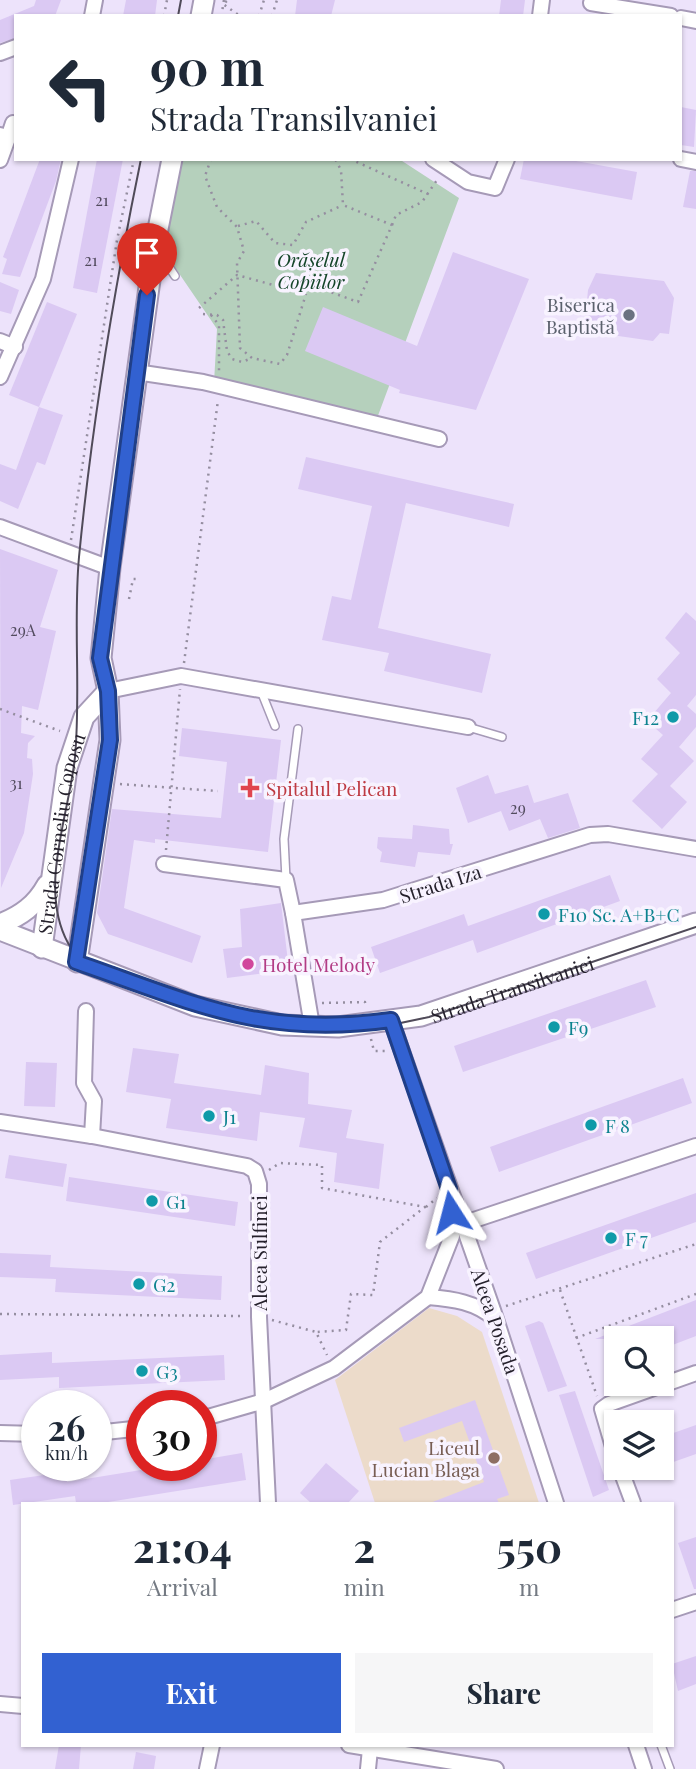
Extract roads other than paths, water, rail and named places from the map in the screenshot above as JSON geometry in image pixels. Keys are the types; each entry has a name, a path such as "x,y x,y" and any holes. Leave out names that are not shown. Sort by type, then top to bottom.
{"main road":[{"name":"Strada Corneliu Coposu","path":"76,962 106,783 110,740 108,691 100,658 110,568 155,244 172,161"},
{"name":"Strada Corneliu Coposu","path":"42,948 67,768 85,717 108,691"},
{"path":"0,924 29,909 40,899 50,878"},
{"name":"Strada Transilvaniei","path":"0,930 76,962 205,1009 253,1020 312,1026 368,1024 452,1006 696,923"}],"street":[{"path":"591,3 659,14"},
{"path":"0,160 4,136"},
{"path":"0,377 43,279 71,161"},
{"path":"436,161 468,182 495,188 506,161"},
{"path":"0,341 15,347"},
{"path":"136,372 203,382 439,439"},
{"path":"0,527 110,568"},
{"path":"108,691 182,669 261,689 468,727"},
{"name":"Strada Iza","path":"293,913 383,900 590,835 608,834 696,849"},
{"path":"164,864 286,880 312,1026"},
{"path":"86,1010 84,1083 94,1101 92,1136"},
{"name":"Aleea Posada","path":"391,1020 494,1314 556,1502"},
{"name":"Aleea Sulfinei","path":"0,1122 92,1136 247,1166 255,1171 268,1502"},
{"path":"462,1224 696,1146"},
{"path":"217,1414 264,1401 334,1368 428,1297 452,1236 449,1189"},
{"path":"428,1297 465,1303 494,1314"},
{"path":"606,1410 605,1406 696,1373"},
{"path":"0,1433 21,1434"},
{"path":"624,1480 633,1502"},
{"path":"674,1609 696,1602"},
{"path":"0,1704 21,1706"},
{"path":"207,1769 212,1747"},
{"path":"360,1747 390,1748 496,1769"},
{"path":"637,1747 644,1769"},
{"path":"368,1769 370,1749"}],"lane":[{"path":"155,244 175,276"},
{"path":"261,689 275,726"},
{"path":"468,727 502,737"},
{"path":"286,880 284,839 298,729"},
{"path":"662,1747 670,1769"}],"tram line":[{"path":"178,14 181,0"},
{"path":"141,161 105,357 79,557 75,757 55,876 59,922 73,950 85,963 124,984 198,1012 274,1027 351,1029 429,1017 696,927"},
{"path":"113,967 200,1004"}],"place":[{"name":"Biserica Baptistă","path":"629,315"},
{"name":"F12","path":"673,717"},
{"name":"Spitalul Pelican","path":"250,788"},
{"name":"F10 Sc. A+B+C","path":"544,914"},
{"name":"Hotel Melody","path":"248,964"},
{"name":"F9","path":"554,1027"},
{"name":"J1","path":"209,1116"},
{"name":"F 8","path":"591,1125"},
{"name":"G1","path":"152,1201"},
{"name":"F 7","path":"611,1238"},
{"name":"G2","path":"139,1284"},
{"name":"G3","path":"142,1371"},
{"name":"Liceul Lucian Blaga","path":"494,1458"}],"park label":[{"name":"Orășelul Copiilor","path":"311,270"}]}
